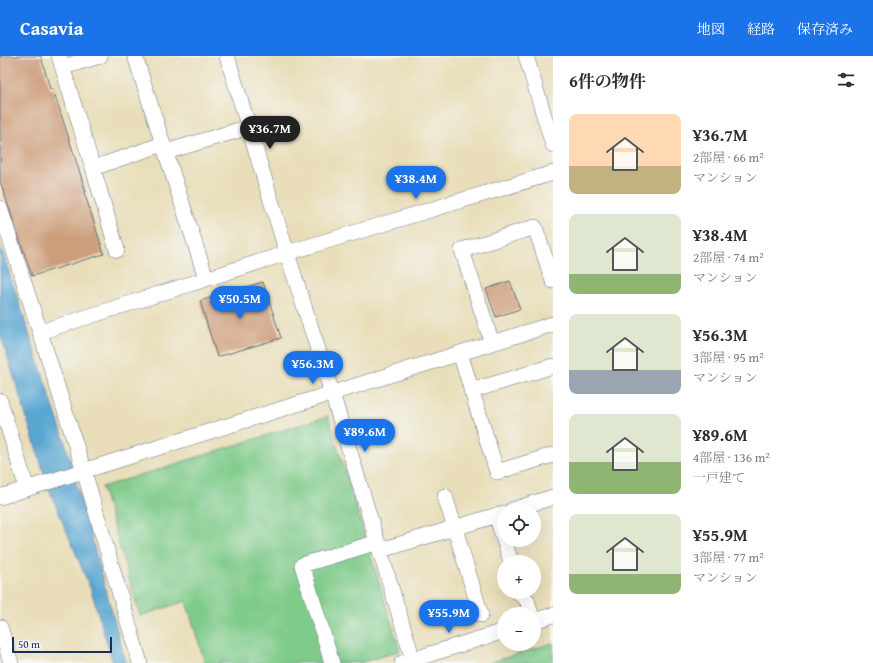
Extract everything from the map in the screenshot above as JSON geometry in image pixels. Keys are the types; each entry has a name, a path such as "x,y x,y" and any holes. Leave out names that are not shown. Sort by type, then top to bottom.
{"street":[{"path":"100,56 61,61 117,250"},
{"path":"135,56 206,278"},
{"path":"227,56 379,546 410,662 497,633"},
{"path":"526,56 553,145"},
{"path":"93,168 164,148 249,127"},
{"path":"40,332 206,278 553,173"},
{"path":"0,208 40,332 140,663"},
{"path":"492,343 462,250 535,227 553,281"},
{"path":"0,497 553,324"},
{"path":"460,353 497,472 553,455"},
{"path":"472,391 553,366"},
{"path":"0,401 27,489"},
{"path":"445,496 481,615"},
{"path":"536,503 553,498"},
{"path":"332,663 302,565 454,528 497,515"},
{"path":"541,619 553,615"},
{"path":"0,627 11,663"}],"green space":[{"path":"328,416 400,651 360,663 205,663 186,601 140,616 102,487"},
{"path":"553,643 553,663 488,663 527,651 541,651 541,647"}],"water":[{"path":"0,245 66,445 126,663 113,663 91,590 49,489 0,333"}],"building":[{"path":"0,56 41,56 50,89 53,89 86,192 84,192 104,254 32,276 0,181"},
{"path":"510,281 520,309 496,317 486,289"},
{"path":"263,282 281,338 217,357 200,301"}]}
